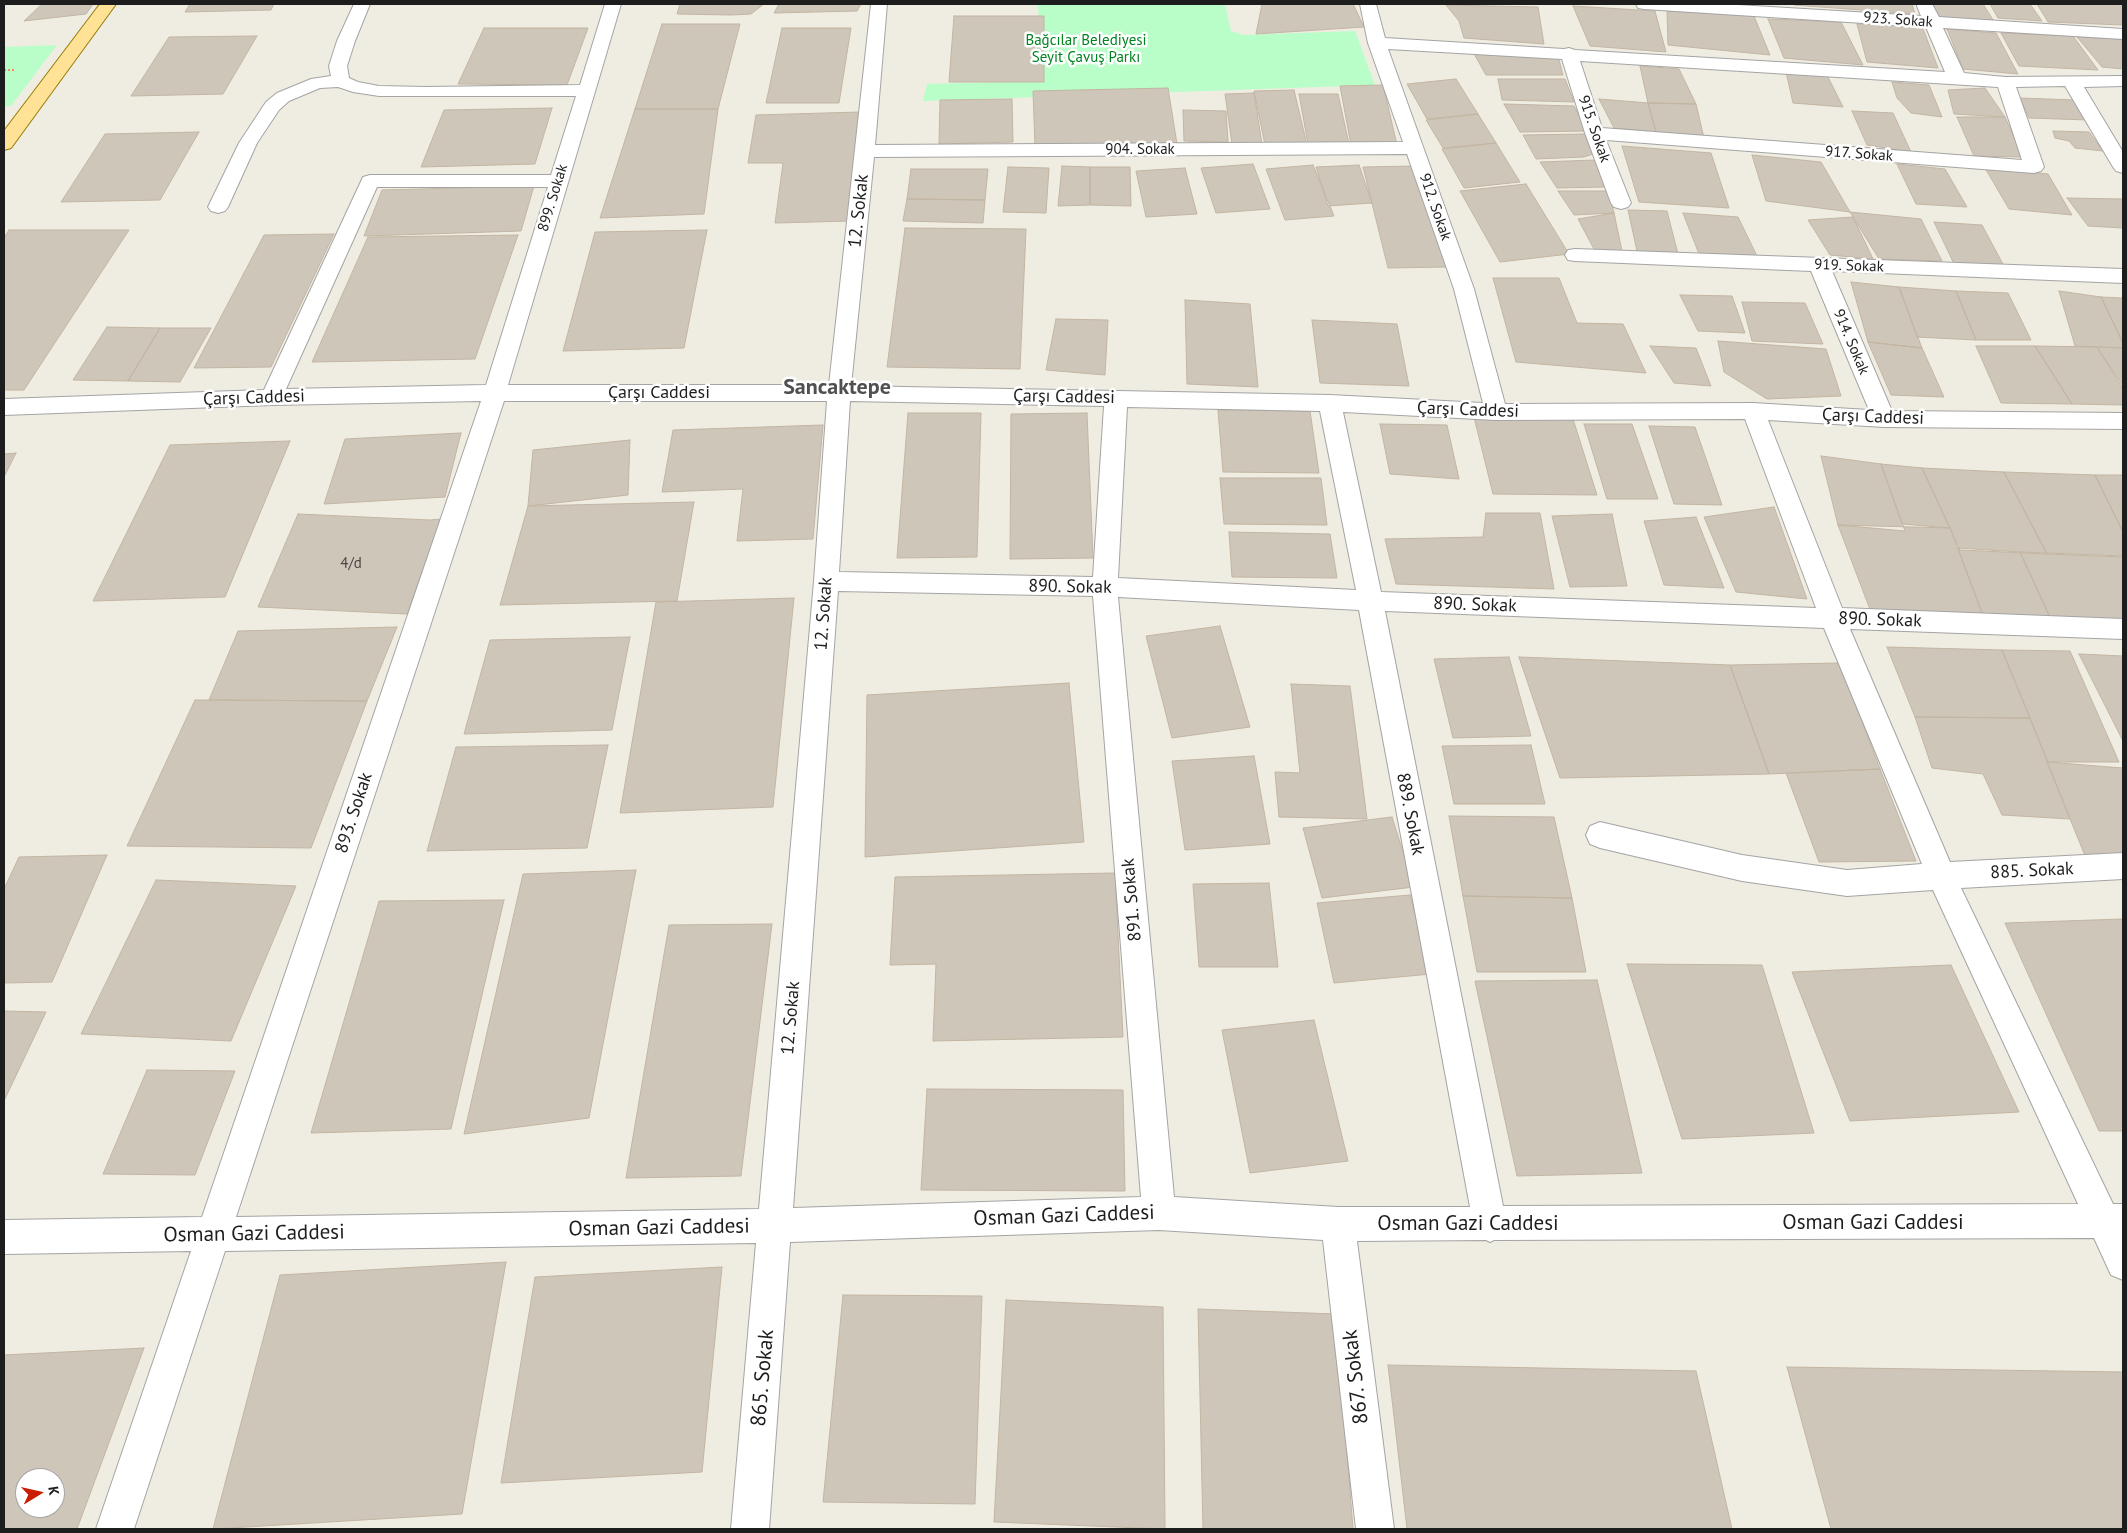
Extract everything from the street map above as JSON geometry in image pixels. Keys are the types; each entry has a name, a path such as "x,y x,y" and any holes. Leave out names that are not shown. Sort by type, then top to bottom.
{"main road":[{"path":"4,144 108,4"}],"street":[{"path":"341,81 338,66 346,41 362,4"},
{"name":"899. Sokak","path":"495,393 613,4"},
{"name":"12. Sokak","path":"775,1226 826,582 839,393 866,151 879,4"},
{"name":"912. Sokak","path":"1368,4 1376,42 1464,289 1496,412"},
{"name":"923. Sokak","path":"1644,4 2123,34"},
{"path":"1924,4 1958,78"},
{"path":"1376,42 2005,82 2123,81"},
{"name":"915. Sokak","path":"1570,53 1594,134 1622,203"},
{"path":"218,207 248,142 272,106 283,97 309,86 341,81 353,87 405,92 586,90"},
{"path":"2071,81 2123,167"},
{"name":"917. Sokak","path":"1594,134 2034,167 2005,82"},
{"name":"904. Sokak","path":"866,151 1415,148"},
{"path":"272,397 370,180 558,181"},
{"name":"919. Sokak","path":"1575,255 2123,276"},
{"name":"914. Sokak","path":"1819,264 1884,419"},
{"name":"Çarşı Caddesi","path":"4,407 272,397 495,393 839,393 1330,403 1496,412 1753,411 1884,419 2123,421"},
{"name":"893. Sokak","path":"115,1529 495,393"},
{"name":"891. Sokak","path":"1116,398 1105,588 1159,1213"},
{"name":"889. Sokak","path":"1330,403 1490,1225"},
{"path":"1753,411 1833,618 1941,876 2114,1221 2123,1263"},
{"name":"890. Sokak","path":"826,582 1105,588 1369,601 2123,629"},
{"name":"885. Sokak","path":"1600,835 1742,868 1847,884 1941,876 2123,866"},
{"name":"Osman Gazi Caddesi","path":"4,1237 775,1226 1159,1213 1338,1224 1490,1225 2114,1221"},
{"name":"867. Sokak","path":"1338,1224 1375,1529"},
{"name":"865. Sokak","path":"750,1529 775,1226"}],"green space":[{"name":"Bağcılar Belediyesi Seyit Çavuş Parkı","path":"1038,4 1225,4 1231,31 1244,35 1355,31 1375,85 923,101 927,84 1041,81"},
{"path":"57,45 11,106 4,106 4,47"}],"building":[{"path":"42,4 93,4 86,14 24,21"},
{"path":"190,4 274,4 271,10 185,12"},
{"path":"680,4 764,4 751,14 731,15 677,14"},
{"path":"779,4 861,4 857,11 774,13"},
{"path":"1262,4 1353,4 1364,27 1256,34"},
{"path":"1912,4 1915,14 1794,5"},
{"path":"1931,4 1983,4 1995,23 1938,17"},
{"path":"1990,4 2030,4 2042,21 1998,18"},
{"path":"2037,4 2123,4 2123,25 2048,22"},
{"path":"1446,5 1538,7 1544,44 1464,38 1459,21"},
{"path":"1573,6 1655,11 1666,52 1590,46"},
{"path":"1667,11 1754,16 1770,55 1668,45"},
{"path":"954,16 1044,16 1044,82 949,82"},
{"path":"1768,19 1841,22 1863,65 1784,58"},
{"path":"662,24 740,24 718,109 635,109"},
{"path":"1857,24 1922,26 1938,68 1867,62"},
{"path":"484,28 588,28 567,85 458,84"},
{"path":"782,28 851,28 839,103 766,103"},
{"path":"1947,29 1996,33 2018,74 1963,69"},
{"path":"2001,33 2073,36 2098,70 2019,66"},
{"path":"257,36 223,94 131,96 169,37"},
{"path":"2077,37 2122,39 2123,69 2102,67"},
{"path":"1473,52 1558,56 1563,75 1486,75"},
{"path":"1640,66 1679,69 1696,104 1648,103"},
{"path":"1786,72 1827,75 1843,107 1793,103"},
{"path":"1456,79 1478,114 1427,119 1407,84"},
{"path":"1498,79 1565,79 1574,102 1502,100"},
{"path":"1892,82 1929,85 1942,117 1911,113 1897,98"},
{"path":"1383,85 1397,145 1351,145 1340,86"},
{"path":"1168,88 1177,144 1035,147 1033,91"},
{"path":"1985,88 2005,117 1954,114 1948,90"},
{"path":"1294,90 1307,145 1265,145 1254,91"},
{"path":"1254,93 1262,144 1232,144 1225,94"},
{"path":"1299,94 1338,94 1349,144 1308,144"},
{"path":"2020,98 2075,100 2088,120 2029,118"},
{"path":"1012,99 1013,142 939,144 940,100"},
{"path":"1599,99 1648,103 1656,132 1614,128"},
{"path":"1648,103 1696,104 1704,138 1656,132"},
{"path":"1504,104 1574,106 1587,131 1520,132"},
{"path":"552,108 535,164 421,167 444,110"},
{"path":"635,109 718,109 704,214 600,218"},
{"path":"1183,110 1226,111 1228,142 1184,141"},
{"path":"1852,111 1893,113 1911,152 1867,145"},
{"path":"860,112 851,221 775,223 783,163 748,163 756,115"},
{"path":"1478,114 1496,143 1443,148 1426,120"},
{"path":"1957,117 2005,117 2023,157 1974,156"},
{"path":"2053,131 2089,132 2103,151 2075,148 2069,141 2055,138"},
{"path":"199,132 160,200 61,202 105,134"},
{"path":"1587,134 1593,154 1584,157 1536,159 1523,135"},
{"path":"1496,143 1520,182 1464,188 1442,149"},
{"path":"1622,146 1711,153 1729,208 1639,202"},
{"path":"1752,155 1821,162 1850,212 1766,201"},
{"path":"1595,160 1605,187 1557,188 1540,162"},
{"path":"1253,164 1270,209 1216,213 1201,168"},
{"path":"1897,164 1945,169 1967,207 1916,204"},
{"path":"1313,165 1334,216 1285,220 1266,169"},
{"path":"1359,165 1372,203 1328,206 1316,167"},
{"path":"1062,166 1090,167 1090,205 1058,206"},
{"path":"1416,166 1446,267 1388,268 1363,167"},
{"path":"1008,167 1049,168 1046,213 1003,212"},
{"path":"1090,167 1130,167 1131,206 1090,205"},
{"path":"1185,168 1197,214 1146,217 1136,171"},
{"path":"1985,168 2048,174 2072,215 2009,209"},
{"path":"911,169 988,169 985,200 907,199"},
{"path":"1526,184 1569,254 1500,262 1460,191"},
{"path":"534,186 521,231 364,236 382,190"},
{"path":"1558,191 1608,191 1614,213 1574,215"},
{"path":"2067,198 2123,199 2123,228 2088,226"},
{"path":"907,199 985,200 983,223 903,221"},
{"path":"1628,210 1667,211 1678,254 1637,251"},
{"path":"1850,212 1921,219 1942,261 1879,259"},
{"path":"1614,213 1622,251 1595,251 1578,219"},
{"path":"1683,213 1738,217 1757,256 1699,254"},
{"path":"1853,217 1873,259 1830,255 1808,220"},
{"path":"1934,222 1982,225 2005,268 1955,266"},
{"path":"905,228 1026,229 1020,369 887,367"},
{"path":"9,230 129,230 24,390 4,390 4,238"},
{"path":"707,230 684,348 563,351 595,232"},
{"path":"334,234 271,367 194,368 264,235"},
{"path":"518,235 475,359 312,362 368,237"},
{"path":"1493,278 1559,278 1577,323 1623,324 1646,373 1516,362"},
{"path":"1851,282 1899,287 1922,348 1868,342"},
{"path":"1899,287 1956,291 1976,340 1917,337"},
{"path":"1956,291 2008,293 2031,340 1976,340"},
{"path":"2059,291 2101,297 2123,343 2123,348 2075,346"},
{"path":"1680,295 1732,296 1745,333 1698,331"},
{"path":"2101,297 2123,298 2123,343"},
{"path":"1185,300 1250,304 1258,387 1187,384"},
{"path":"1742,302 1805,303 1823,344 1752,341"},
{"path":"1056,319 1108,320 1105,375 1046,370"},
{"path":"1312,320 1397,324 1409,386 1320,383"},
{"path":"107,327 160,328 128,381 73,380"},
{"path":"160,328 211,328 180,382 128,381"},
{"path":"1718,341 1826,349 1841,396 1767,399 1724,372"},
{"path":"1868,342 1922,348 1944,397 1891,395"},
{"path":"1650,346 1696,348 1711,386 1674,383"},
{"path":"1976,346 2035,346 2072,404 2001,403"},
{"path":"2035,346 2097,347 2123,389 2123,405 2072,404"},
{"path":"2097,347 2123,348 2123,386"},
{"path":"1218,410 1310,411 1319,473 1223,472"},
{"path":"908,413 981,413 977,557 897,558"},
{"path":"1087,413 1093,558 1010,559 1011,414"},
{"path":"1474,417 1573,419 1597,495 1493,494"},
{"path":"1380,424 1447,425 1459,479 1390,474"},
{"path":"1584,424 1632,424 1658,499 1607,499"},
{"path":"823,425 813,539 737,541 743,489 662,492 673,430"},
{"path":"1649,426 1695,427 1722,505 1674,504"},
{"path":"461,433 445,497 324,504 345,439"},
{"path":"630,440 628,495 528,506 533,450"},
{"path":"290,441 225,597 93,601 170,445"},
{"path":"16,453 4,477 4,454"},
{"path":"1821,456 1881,464 1905,531 1838,525"},
{"path":"1881,464 1922,468 1950,528 1902,524"},
{"path":"1922,468 2004,472 2047,554 1960,550"},
{"path":"2004,472 2095,475 2123,532 2123,557 2047,554"},
{"path":"2095,475 2123,475 2123,532"},
{"path":"1220,478 1321,478 1327,525 1224,524"},
{"path":"694,502 677,601 500,605 528,506"},
{"path":"1774,507 1807,599 1736,592 1704,517"},
{"path":"1486,513 1540,513 1554,589 1396,584 1385,539 1483,537"},
{"path":"298,514 441,519 407,614 258,607"},
{"path":"1612,514 1627,586 1570,587 1552,516"},
{"path":"1696,517 1724,588 1664,585 1644,521"},
{"path":"1838,525 1950,528 1986,624 1874,620"},
{"path":"1229,532 1330,534 1337,578 1232,577"},
{"path":"1958,548 2020,552 2054,626 1986,624"},
{"path":"2020,552 2123,556 2123,629 2054,626"},
{"path":"794,598 773,807 620,813 656,602"},
{"path":"1220,626 1250,727 1172,738 1146,636"},
{"path":"397,627 367,701 209,700 238,631"},
{"path":"630,637 612,730 464,734 490,640"},
{"path":"1887,647 2002,650 2030,718 1915,717"},
{"path":"2002,650 2070,651 2119,762 2048,762"},
{"path":"2079,654 2123,656 2123,741"},
{"path":"1509,657 1531,736 1453,738 1434,659"},
{"path":"1519,657 1730,665 1769,774 1560,778"},
{"path":"1840,663 1880,769 1769,774 1730,665"},
{"path":"1069,683 1084,842 865,857 867,695"},
{"path":"1291,684 1350,686 1367,819 1279,817 1275,772 1300,773"},
{"path":"195,700 367,701 311,848 127,846"},
{"path":"1915,717 2030,718 2070,819 2002,815 1983,774 1932,768"},
{"path":"608,745 587,848 427,851 456,747"},
{"path":"1531,745 1545,804 1454,804 1442,746"},
{"path":"1254,756 1270,844 1185,850 1172,761"},
{"path":"2047,762 2123,768 2123,866 2090,868"},
{"path":"1880,769 1916,861 1819,862 1786,773"},
{"path":"1449,816 1554,817 1572,898 1463,896"},
{"path":"1392,817 1414,887 1322,898 1303,828"},
{"path":"107,855 52,982 4,983 4,889 19,857"},
{"path":"636,870 589,1118 464,1134 523,874"},
{"path":"1115,873 1123,1037 933,1041 936,964 890,965 895,877"},
{"path":"156,880 296,886 231,1041 81,1034"},
{"path":"1269,883 1278,967 1199,967 1193,884"},
{"path":"1410,895 1431,974 1334,983 1317,903"},
{"path":"1463,896 1572,898 1586,972 1477,972"},
{"path":"504,900 451,1129 311,1133 379,901"},
{"path":"2123,919 2123,1131 2099,1131 2005,923"},
{"path":"772,924 741,1176 626,1178 669,925"},
{"path":"1627,964 1762,965 1814,1133 1682,1139"},
{"path":"1951,965 2019,1112 1850,1121 1792,972"},
{"path":"1597,980 1642,1173 1517,1176 1475,981"},
{"path":"4,1011 46,1012 4,1101"},
{"path":"1314,1020 1348,1161 1250,1173 1222,1030"},
{"path":"147,1070 235,1071 195,1175 103,1174"},
{"path":"927,1089 1123,1090 1125,1191 921,1190"},
{"path":"506,1262 462,1514 213,1529 280,1275"},
{"path":"722,1267 702,1472 501,1483 535,1277"},
{"path":"843,1295 982,1296 975,1504 823,1502"},
{"path":"1006,1300 1163,1307 1165,1529 994,1522"},
{"path":"1198,1309 1336,1314 1353,1529 1203,1529"},
{"path":"144,1348 77,1529 4,1529 4,1355"},
{"path":"1388,1365 1696,1371 1732,1529 1407,1529"},
{"path":"1787,1367 2123,1372 2123,1529 1831,1529"}],"district":[{"name":"Sancaktepe","path":"837,388"}]}
